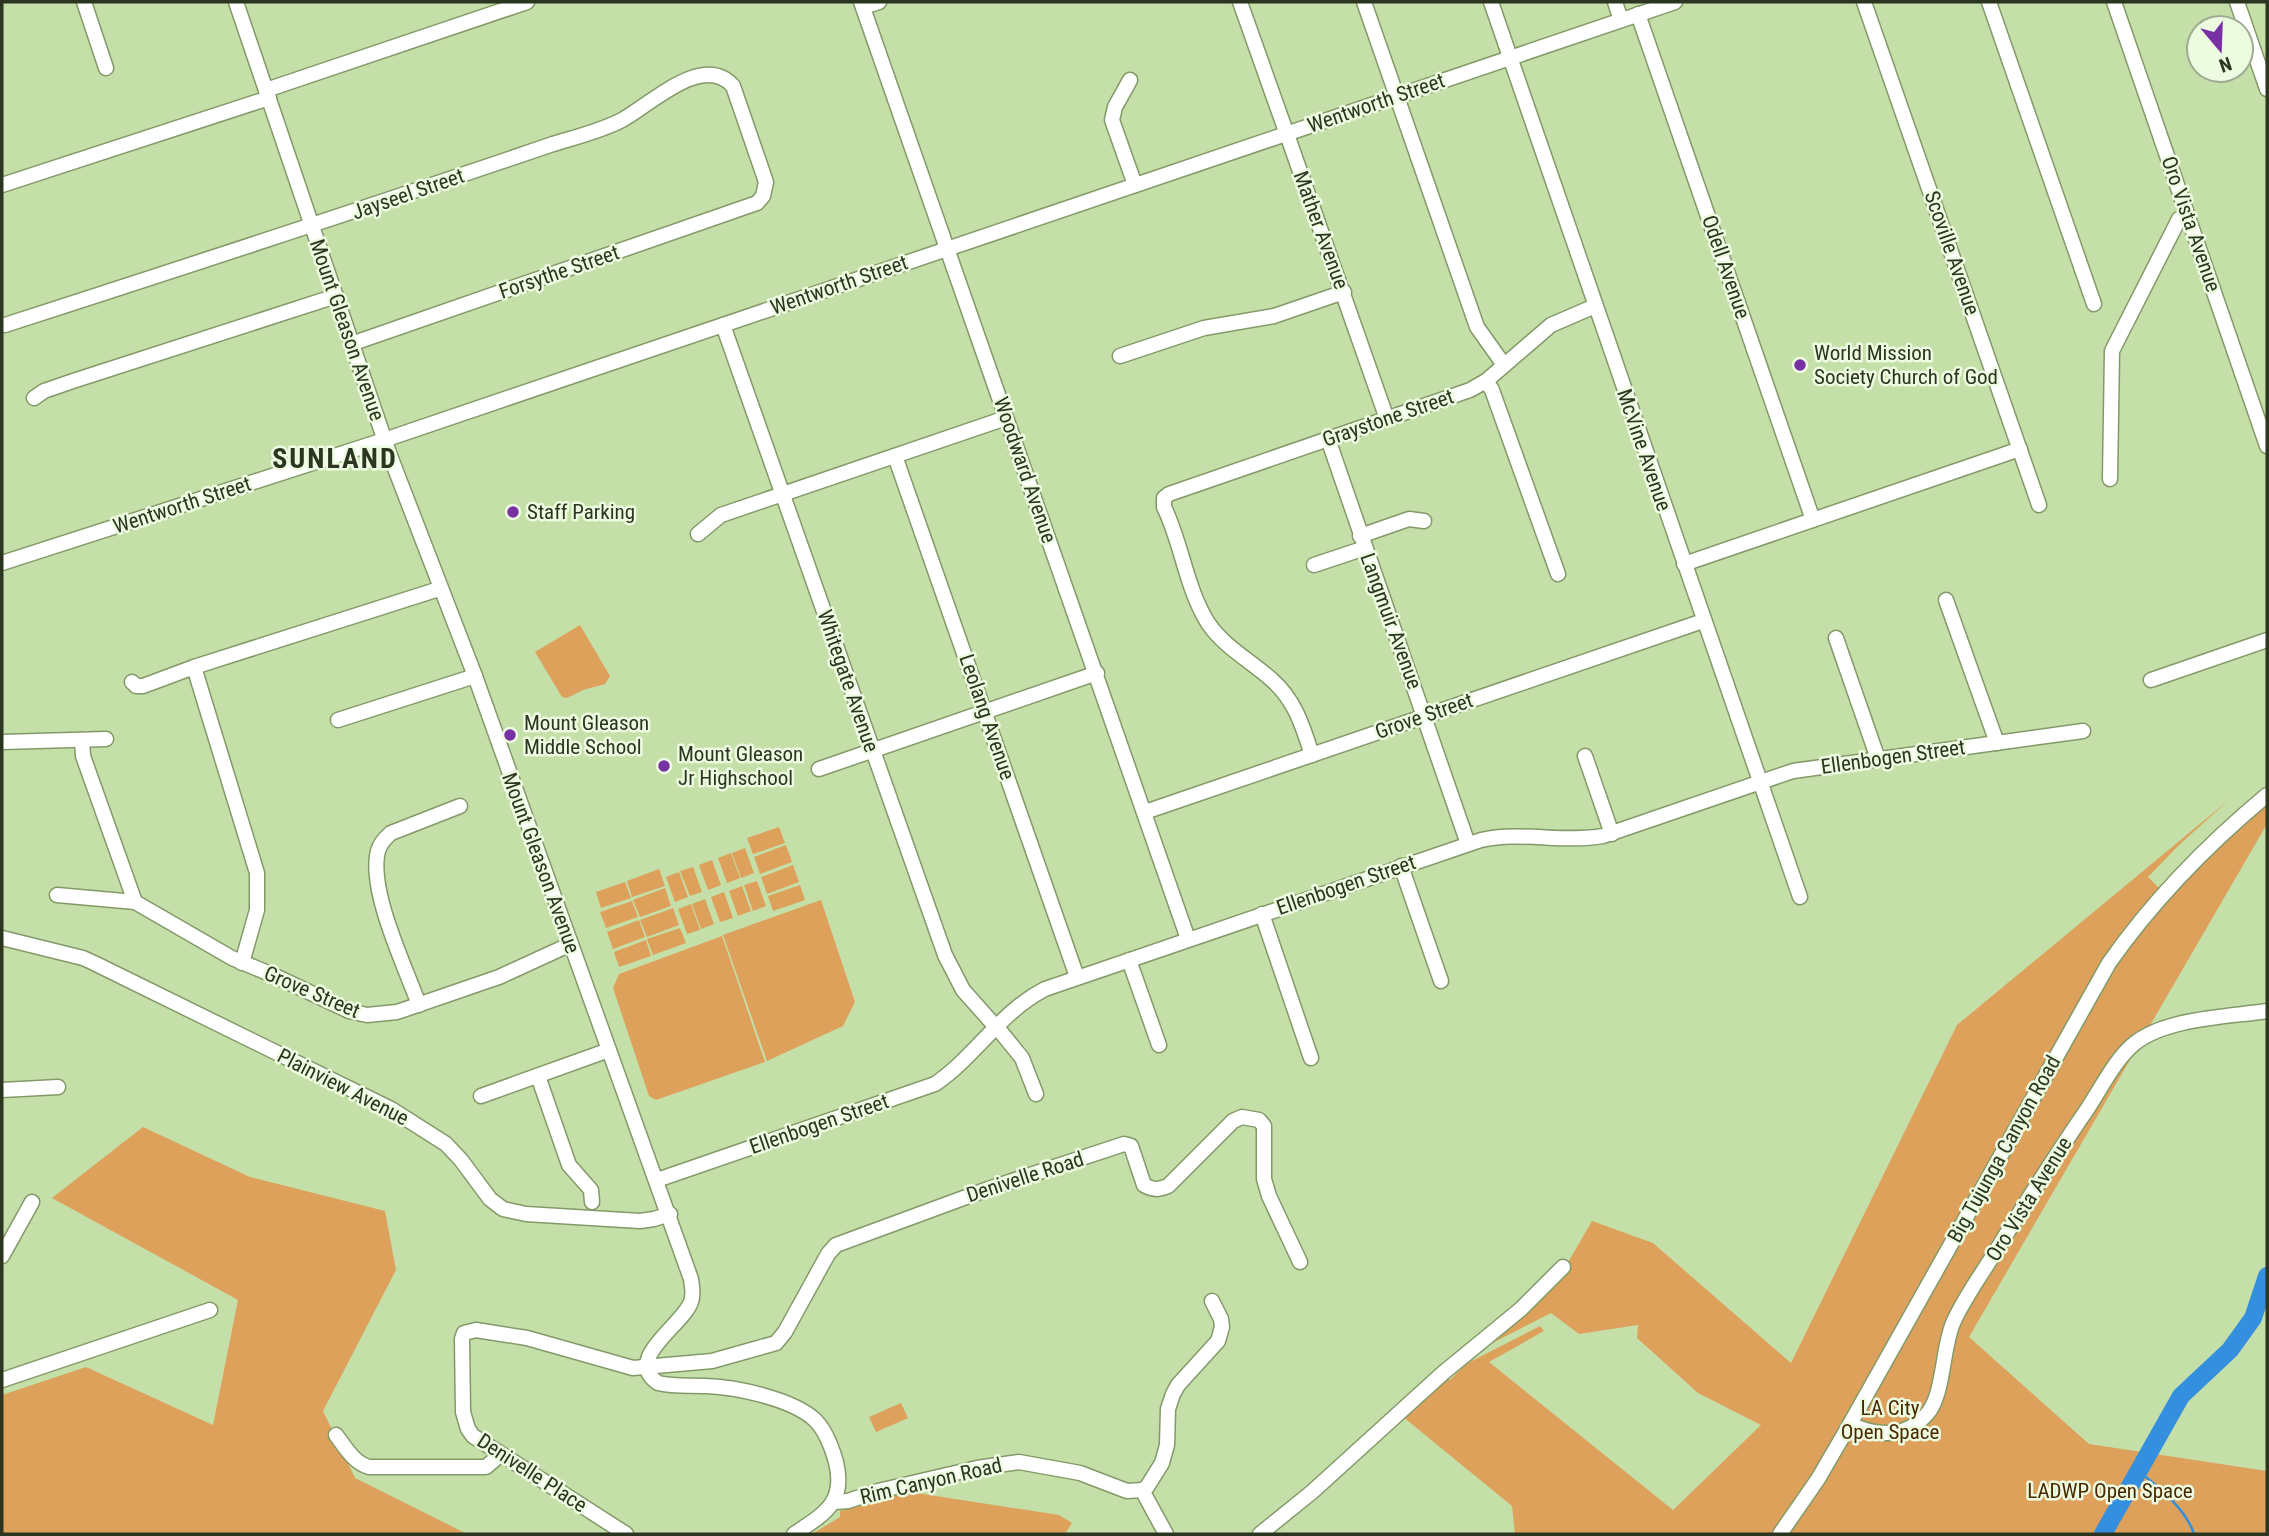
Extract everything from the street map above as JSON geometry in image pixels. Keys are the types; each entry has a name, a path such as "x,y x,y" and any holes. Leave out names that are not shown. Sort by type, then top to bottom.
{"street":[{"path":"84,2 106,68"},
{"name":"Mount Gleason Avenue","path":"236,2 384,440 439,589 475,676 670,1214 691,1279 693,1295 683,1315 652,1350 646,1368"},
{"path":"2,185 527,2"},
{"path":"862,4 879,2"},
{"name":"Mather Avenue","path":"1240,2 1387,419"},
{"path":"1364,2 1477,327 1504,365"},
{"name":"McVine Avenue","path":"1491,2 1800,897"},
{"path":"1615,2 1621,20"},
{"name":"Wentworth Street","path":"2,563 384,440 1675,2"},
{"name":"Scoville Avenue","path":"1864,2 2039,505"},
{"path":"1989,2 2094,304"},
{"name":"Oro Vista Avenue","path":"2114,2 2188,216 2263,420 2267,446"},
{"path":"2237,2 2267,89"},
{"name":"Woodward Avenue","path":"862,4 1188,939"},
{"name":"Odell Avenue","path":"1638,14 1813,520"},
{"name":"Jayseel Street","path":"5,325 312,226 615,123 676,85 704,75 722,76 736,90 765,177 763,196"},
{"path":"1130,80 1115,107 1112,120 1135,185"},
{"name":"Forsythe Street","path":"351,344 753,206 763,196"},
{"path":"2110,479 2112,351 2174,227 2179,219 2188,216"},
{"path":"1120,356 1203,328 1274,316 1344,292"},
{"path":"34,398 44,391 336,296"},
{"name":"Graystone Street","path":"1312,755 1301,722 1282,690 1220,638 1209,624 1197,601 1164,507 1164,498 1169,494 1462,393 1486,381 1551,325 1595,306"},
{"name":"Whitegate Avenue","path":"723,325 945,955 964,990 1022,1058 1036,1094"},
{"path":"1486,381 1492,390 1558,574"},
{"path":"698,534 721,515 1006,418"},
{"name":"Langmuir Avenue","path":"1328,439 1468,844"},
{"path":"1684,564 2020,449"},
{"name":"Leolang Avenue","path":"895,456 1077,977"},
{"path":"1314,565 1409,519 1423,521"},
{"path":"132,682 136,686 143,686 194,667 439,589"},
{"path":"1946,600 1997,743"},
{"name":"Grove Street","path":"1145,812 1703,621"},
{"path":"1836,638 1878,760"},
{"path":"2151,680 2267,640"},
{"path":"194,667 257,873 256,917 242,963"},
{"path":"819,769 1097,673"},
{"path":"338,720 475,676"},
{"name":"Ellenbogen Street","path":"657,1180 935,1084 966,1060 995,1026 1032,996 1077,977 1468,844 1506,836 1582,839 1612,834 1800,770 2083,731"},
{"path":"2,742 106,739"},
{"path":"82,740 83,756 135,902"},
{"path":"1585,756 1612,834"},
{"name":"Big Tujunga Canyon Road","path":"1780,1534 1818,1479 1850,1424 2109,963 2177,877 2267,795"},
{"path":"419,1005 381,898 377,872 378,851 391,833 460,806"},
{"path":"1401,866 1441,981"},
{"name":"Grove Street","path":"57,895 135,902 242,963 363,1015 387,1015 419,1005 511,973 571,944"},
{"path":"1262,914 1311,1058"},
{"name":"Plainview Avenue","path":"2,939 83,958 391,1109 446,1144 490,1199 503,1209 526,1214 640,1221 670,1214"},
{"path":"1129,960 1159,1045"},
{"name":"Oro Vista Avenue","path":"1850,1424 1871,1432 1895,1433 1908,1429 1928,1413 1939,1388 1944,1350 1955,1319 2050,1164 2129,1049 2157,1030 2267,1011"},
{"path":"481,1096 609,1050"},
{"path":"538,1076 569,1165 591,1190 592,1202"},
{"path":"2,1090 58,1087"},
{"name":"Denivelle Road","path":"646,1368 712,1361 776,1343 797,1314 828,1254 836,1245 988,1189 1124,1144 1131,1146 1135,1152 1144,1185 1161,1189 1168,1186 1233,1121 1242,1118 1259,1119 1264,1126 1264,1179 1269,1196 1300,1262"},
{"path":"2,1256 32,1202"},
{"path":"1260,1534 1312,1492 1443,1373 1521,1309 1563,1267"},
{"path":"1166,1534 1142,1490 1147,1487 1162,1463 1167,1445 1168,1409 1173,1394 1178,1385 1216,1345 1221,1334 1221,1319 1212,1301"},
{"path":"2,1380 209,1310"},
{"name":"Denivelle Place","path":"626,1534 473,1436 465,1422 462,1339 469,1330 534,1340 624,1367 646,1368"},
{"path":"646,1368 658,1383 735,1389 792,1406 808,1415 822,1428 833,1451 838,1478 835,1502 794,1534"},
{"path":"336,1435 361,1465 369,1467 478,1468 492,1464 501,1454"},
{"name":"Rim Canyon Road","path":"835,1502 977,1468 1019,1462 1080,1473 1127,1491 1142,1490"}],"green space":[{"path":"580,625 610,676 605,684 567,698 562,697 535,652"},
{"name":"LA City Open Space","path":"2267,794 2267,824 1969,1337 2089,1444 2267,1471 2267,1534 1515,1534 1512,1506 1397,1412 1451,1359 1515,1313 1551,1282 1567,1264 1592,1221 1653,1243 1791,1363 1957,1025 2230,799 2148,877 2162,891 2215,838","holes":["1551,1313 1579,1334 1638,1325 1637,1338 1698,1393 1761,1425 1673,1510 1489,1362 1544,1331 1540,1326 1466,1364 1450,1380 1445,1375 1469,1355"]},
{"path":"779,827 785,843 753,854 747,838"},
{"path":"786,845 792,862 760,874 754,857"},
{"path":"745,848 754,873 741,878 732,853"},
{"path":"731,853 740,878 727,883 718,858"},
{"path":"712,860 721,885 708,890 699,865"},
{"path":"793,865 799,882 767,894 761,877"},
{"path":"693,867 702,892 690,896 680,871"},
{"path":"659,869 665,886 632,897 627,881"},
{"path":"679,872 688,897 675,902 666,877"},
{"path":"757,881 766,906 753,911 744,885"},
{"path":"625,882 631,898 601,908 596,892"},
{"path":"800,885 805,900 773,911 768,896"},
{"path":"742,886 751,911 738,916 729,891"},
{"path":"665,888 671,906 640,917 633,900"},
{"path":"724,892 733,918 720,922 711,897"},
{"path":"705,899 714,924 701,929 692,904"},
{"path":"821,900 855,1002 843,1026 767,1061 723,935"},
{"path":"632,901 638,917 606,928 600,912"},
{"path":"691,904 700,930 687,934 678,909"},
{"path":"673,908 679,925 647,937 640,920"},
{"path":"639,920 645,937 613,949 607,932"},
{"path":"680,928 686,943 653,955 647,939"},
{"path":"722,936 765,1062 656,1100 649,1096 613,988 619,974"},
{"path":"646,940 651,956 619,967 614,952"},
{"path":"143,1127 250,1177 385,1211 396,1270 323,1411 355,1478 467,1534 2,1534 2,1395 86,1367 213,1425 238,1300 52,1198"},
{"path":"901,1403 908,1418 876,1432 869,1417"},
{"path":"910,1492 1059,1515 1072,1523 1065,1534 812,1534 840,1517 840,1511"}],"waterway":[{"path":"2103,1534 2181,1396 2230,1350 2253,1318 2267,1276"},
{"path":"2140,1472 2179,1508 2194,1534"}],"place":[{"name":"World Mission Society Church of God","path":"1800,365"},
{"name":"Staff Parking","path":"513,512"},
{"name":"Mount Gleason Middle School","path":"510,735"},
{"name":"Mount Gleason Jr Highschool","path":"664,766"}],"district":[{"name":"SUNLAND","path":"335,458"}],"park label":[{"name":"LADWP Open Space","path":"2110,1491"}]}
